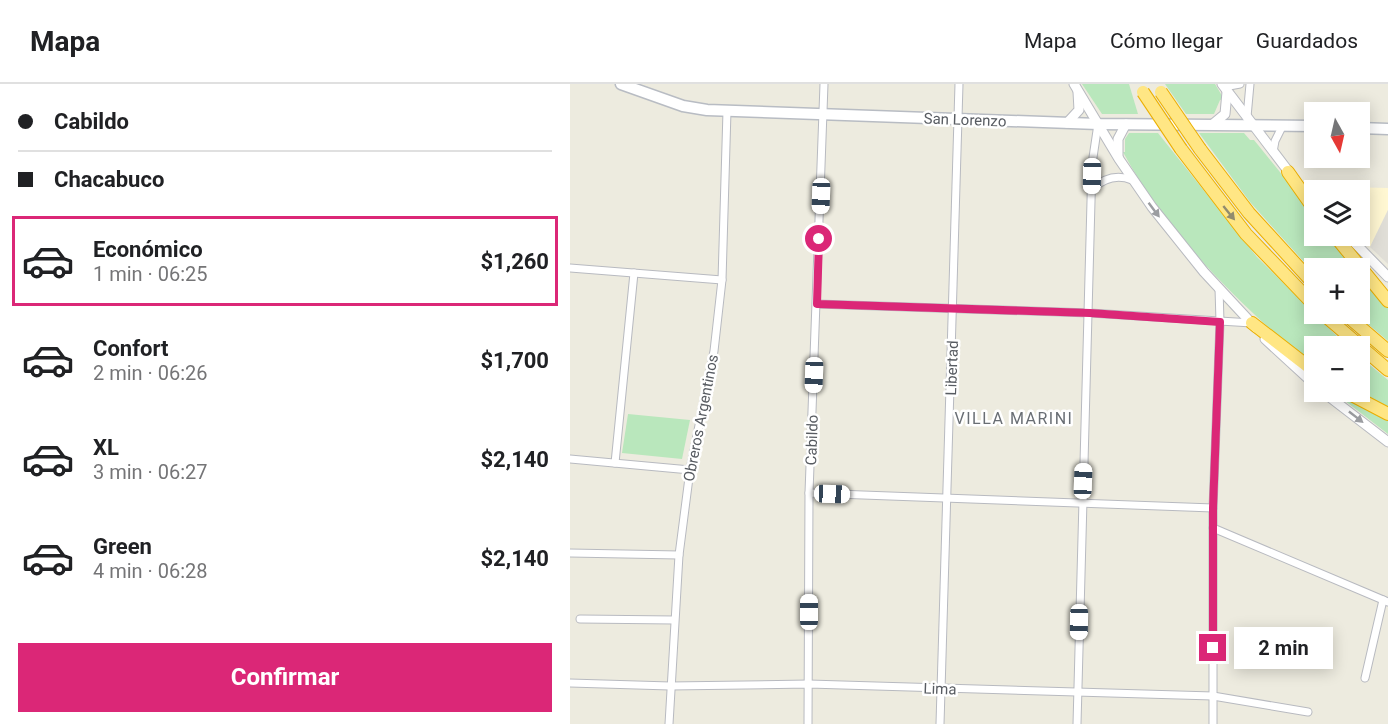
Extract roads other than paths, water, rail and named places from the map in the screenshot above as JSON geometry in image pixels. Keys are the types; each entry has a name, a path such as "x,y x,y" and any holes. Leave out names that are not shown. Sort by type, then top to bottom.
{"highway":[{"path":"1141,88 1181,149 1240,226 1304,294"},
{"path":"1159,88 1200,149 1249,213 1304,273"},
{"path":"1288,172 1304,195"},
{"path":"1343,246 1388,301"},
{"path":"1252,323 1304,363"},
{"path":"1335,324 1388,370"},
{"path":"1357,324 1388,351"},
{"path":"1365,402 1388,414"}],"main road":[{"name":"San Lorenzo","path":"621,84 683,106 727,111 1098,124 1249,122 1304,126"},
{"path":"1370,128 1388,129"}],"street":[{"name":"Cabildo","path":"808,724 809,493 824,84"},
{"name":"Libertad","path":"940,724 959,84"},
{"path":"1224,87 1240,84"},
{"path":"1249,122 1250,84"},
{"path":"1067,123 1079,110 1076,87"},
{"path":"1076,87 1132,180 1219,288 1283,357 1304,375"},
{"path":"1224,87 1288,172 1304,189"},
{"path":"1213,124 1225,116 1224,87"},
{"name":"Obreros Argentinos","path":"669,724 679,555 690,470 714,351 722,280 727,111"},
{"path":"1077,724 1092,189 1094,146 1098,124"},
{"path":"1119,159 1118,143 1126,124"},
{"path":"1274,154 1275,141 1284,125"},
{"path":"1092,189 1105,179 1123,177 1132,180"},
{"path":"1357,246 1388,277"},
{"path":"570,268 722,280"},
{"path":"615,463 634,273"},
{"path":"1213,724 1213,508 1220,322 1219,288"},
{"path":"817,304 1090,313 1252,323"},
{"path":"1336,402 1388,442"},
{"path":"570,459 690,470"},
{"path":"809,493 1213,508"},
{"path":"1213,528 1385,601 1365,678"},
{"path":"570,553 679,555"},
{"path":"580,619 674,620"},
{"name":"Lima","path":"570,683 670,686 809,684 1213,696 1308,712"}],"district":[{"name":"VILLA MARINI","path":"1014,418"}]}
